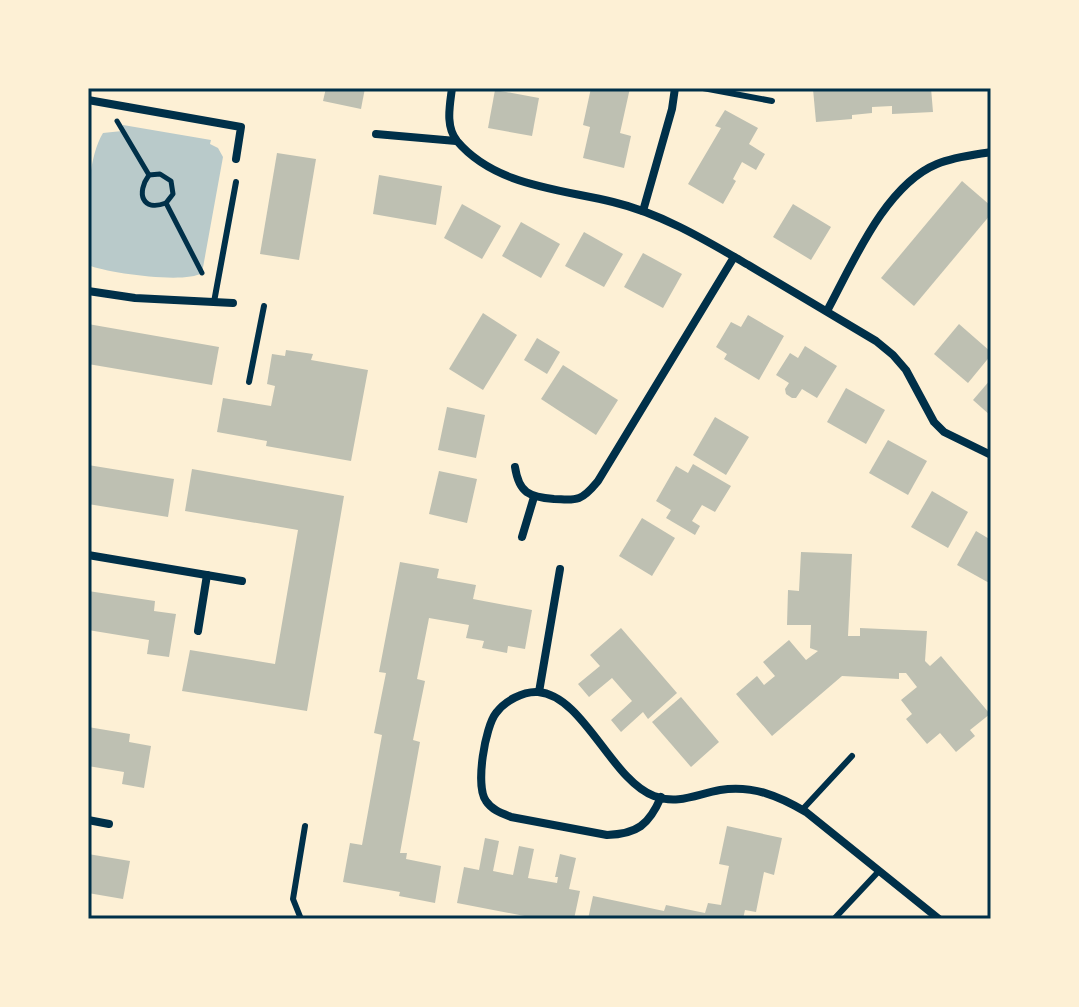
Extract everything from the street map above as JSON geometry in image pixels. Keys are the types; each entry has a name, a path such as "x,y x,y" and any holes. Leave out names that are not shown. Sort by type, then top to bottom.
{"street":[{"path":"452,88 450,128 456,141 488,166 512,178 643,211 681,227 734,257 827,311 893,355 906,370 934,422 944,432 991,455"},
{"path":"643,211 675,88"},
{"path":"88,100 241,127 236,159"},
{"path":"376,134 456,141"},
{"path":"827,311 873,227 916,176 954,158 991,152"},
{"path":"515,467 517,481 534,497 578,498 588,493 734,257"},
{"path":"88,291 135,298 233,303"},
{"path":"522,537 534,497"},
{"path":"88,555 242,581"},
{"path":"539,692 560,569"},
{"path":"198,631 207,575"},
{"path":"661,797 648,820 637,831 622,835 607,835 511,817 496,811 485,800 480,788 494,715 517,697 539,692 548,694 569,708 636,784 653,796 661,797 671,800 720,790 766,792 802,810 939,919"},
{"path":"88,820 109,824"}],"lane":[{"path":"703,88 772,101"},
{"path":"214,300 236,182"},
{"path":"249,382 264,306"},
{"path":"802,810 852,756"},
{"path":"301,919 293,899 305,826"},
{"path":"834,919 879,871"}],"path":[{"path":"106,103 149,175"},
{"path":"160,174 171,181 173,194 166,203 153,206 145,201 141,194 142,185 149,175 160,174"},
{"path":"166,203 214,300"}],"shaded area":[{"path":"123,125 211,140 210,144 218,148 223,157 202,273 180,278 163,277 128,274 88,265 88,197 97,146 103,133 122,131"}],"building":[{"path":"326,88 365,88 361,109 323,101"},
{"path":"591,88 630,88 620,133 631,136 624,168 583,158 590,127 583,125"},
{"path":"931,88 933,112 892,114 892,106 872,107 872,113 852,115 852,119 816,122 813,89"},
{"path":"495,90 539,98 532,136 488,128"},
{"path":"725,110 758,128 749,144 765,154 756,170 742,162 723,204 688,184 721,128 715,126"},
{"path":"277,153 316,159 299,260 260,254"},
{"path":"379,175 442,186 436,225 373,214"},
{"path":"962,181 991,206 991,214 914,306 881,278"},
{"path":"462,204 501,226 482,259 444,238"},
{"path":"793,204 831,227 811,260 773,237"},
{"path":"521,222 560,244 541,278 502,256"},
{"path":"584,232 623,254 604,287 565,266"},
{"path":"643,253 682,274 663,308 624,287"},
{"path":"483,313 517,335 483,390 449,369"},
{"path":"748,315 784,336 759,380 724,359 727,354 716,347 731,322 741,327"},
{"path":"88,324 219,347 212,385 88,364"},
{"path":"959,324 991,352 968,383 934,354"},
{"path":"537,338 560,352 547,374 524,360"},
{"path":"805,346 837,366 817,398 802,389 796,398 792,398 785,389 789,383 776,375 790,353 798,358"},
{"path":"286,350 313,354 311,360 368,370 351,461 266,446 267,441 217,432 223,398 271,406 275,386 267,384 272,354 285,356"},
{"path":"563,365 618,400 596,435 541,399"},
{"path":"991,379 991,416 973,400"},
{"path":"846,388 885,410 866,444 827,422"},
{"path":"447,407 485,415 476,458 438,450"},
{"path":"715,417 749,437 726,475 693,455"},
{"path":"888,440 927,461 908,495 869,473"},
{"path":"693,464 731,486 715,512 702,505 692,521 700,526 695,535 666,518 671,510 656,501 676,466 688,473"},
{"path":"88,465 174,479 168,517 88,504"},
{"path":"192,469 344,496 307,711 182,691 190,650 275,664 298,530 185,511"},
{"path":"439,471 477,479 467,523 429,514"},
{"path":"932,491 968,512 948,548 911,527"},
{"path":"642,518 675,538 652,576 619,556"},
{"path":"976,531 991,540 991,584 957,565"},
{"path":"801,552 852,554 848,636 860,636 860,628 927,631 925,661 930,666 941,656 990,714 970,730 975,736 956,752 940,733 927,744 906,719 912,714 901,700 917,687 906,673 899,673 899,679 842,676 772,736 736,694 757,676 764,685 775,676 763,662 789,640 806,660 818,651 810,648 811,625 787,625 788,590 799,591"},
{"path":"400,562 439,569 437,578 476,585 473,599 532,610 525,649 508,646 507,653 482,648 484,641 466,638 469,625 429,618 417,679 425,681 413,740 420,742 400,853 407,853 406,859 441,866 435,903 399,896 400,892 343,882 350,843 362,845 382,735 374,733 386,673 379,672"},
{"path":"88,591 155,601 154,611 176,614 169,657 147,654 149,640 88,630"},
{"path":"621,628 677,693 648,719 643,712 621,732 611,720 632,701 612,678 589,697 578,684 600,666 590,655"},
{"path":"681,697 719,742 691,767 652,722"},
{"path":"88,727 130,734 129,742 151,746 144,788 122,784 124,772 88,766"},
{"path":"727,826 782,838 774,875 764,872 756,912 745,910 743,919 588,919 593,896 664,911 666,905 705,913 708,903 721,905 729,866 719,864"},
{"path":"485,838 499,841 493,871 513,875 519,846 534,849 528,878 557,883 558,877 555,877 560,854 576,858 569,889 580,891 574,919 540,919 457,903 464,867 479,870"},
{"path":"88,854 130,861 123,899 88,893"}]}
